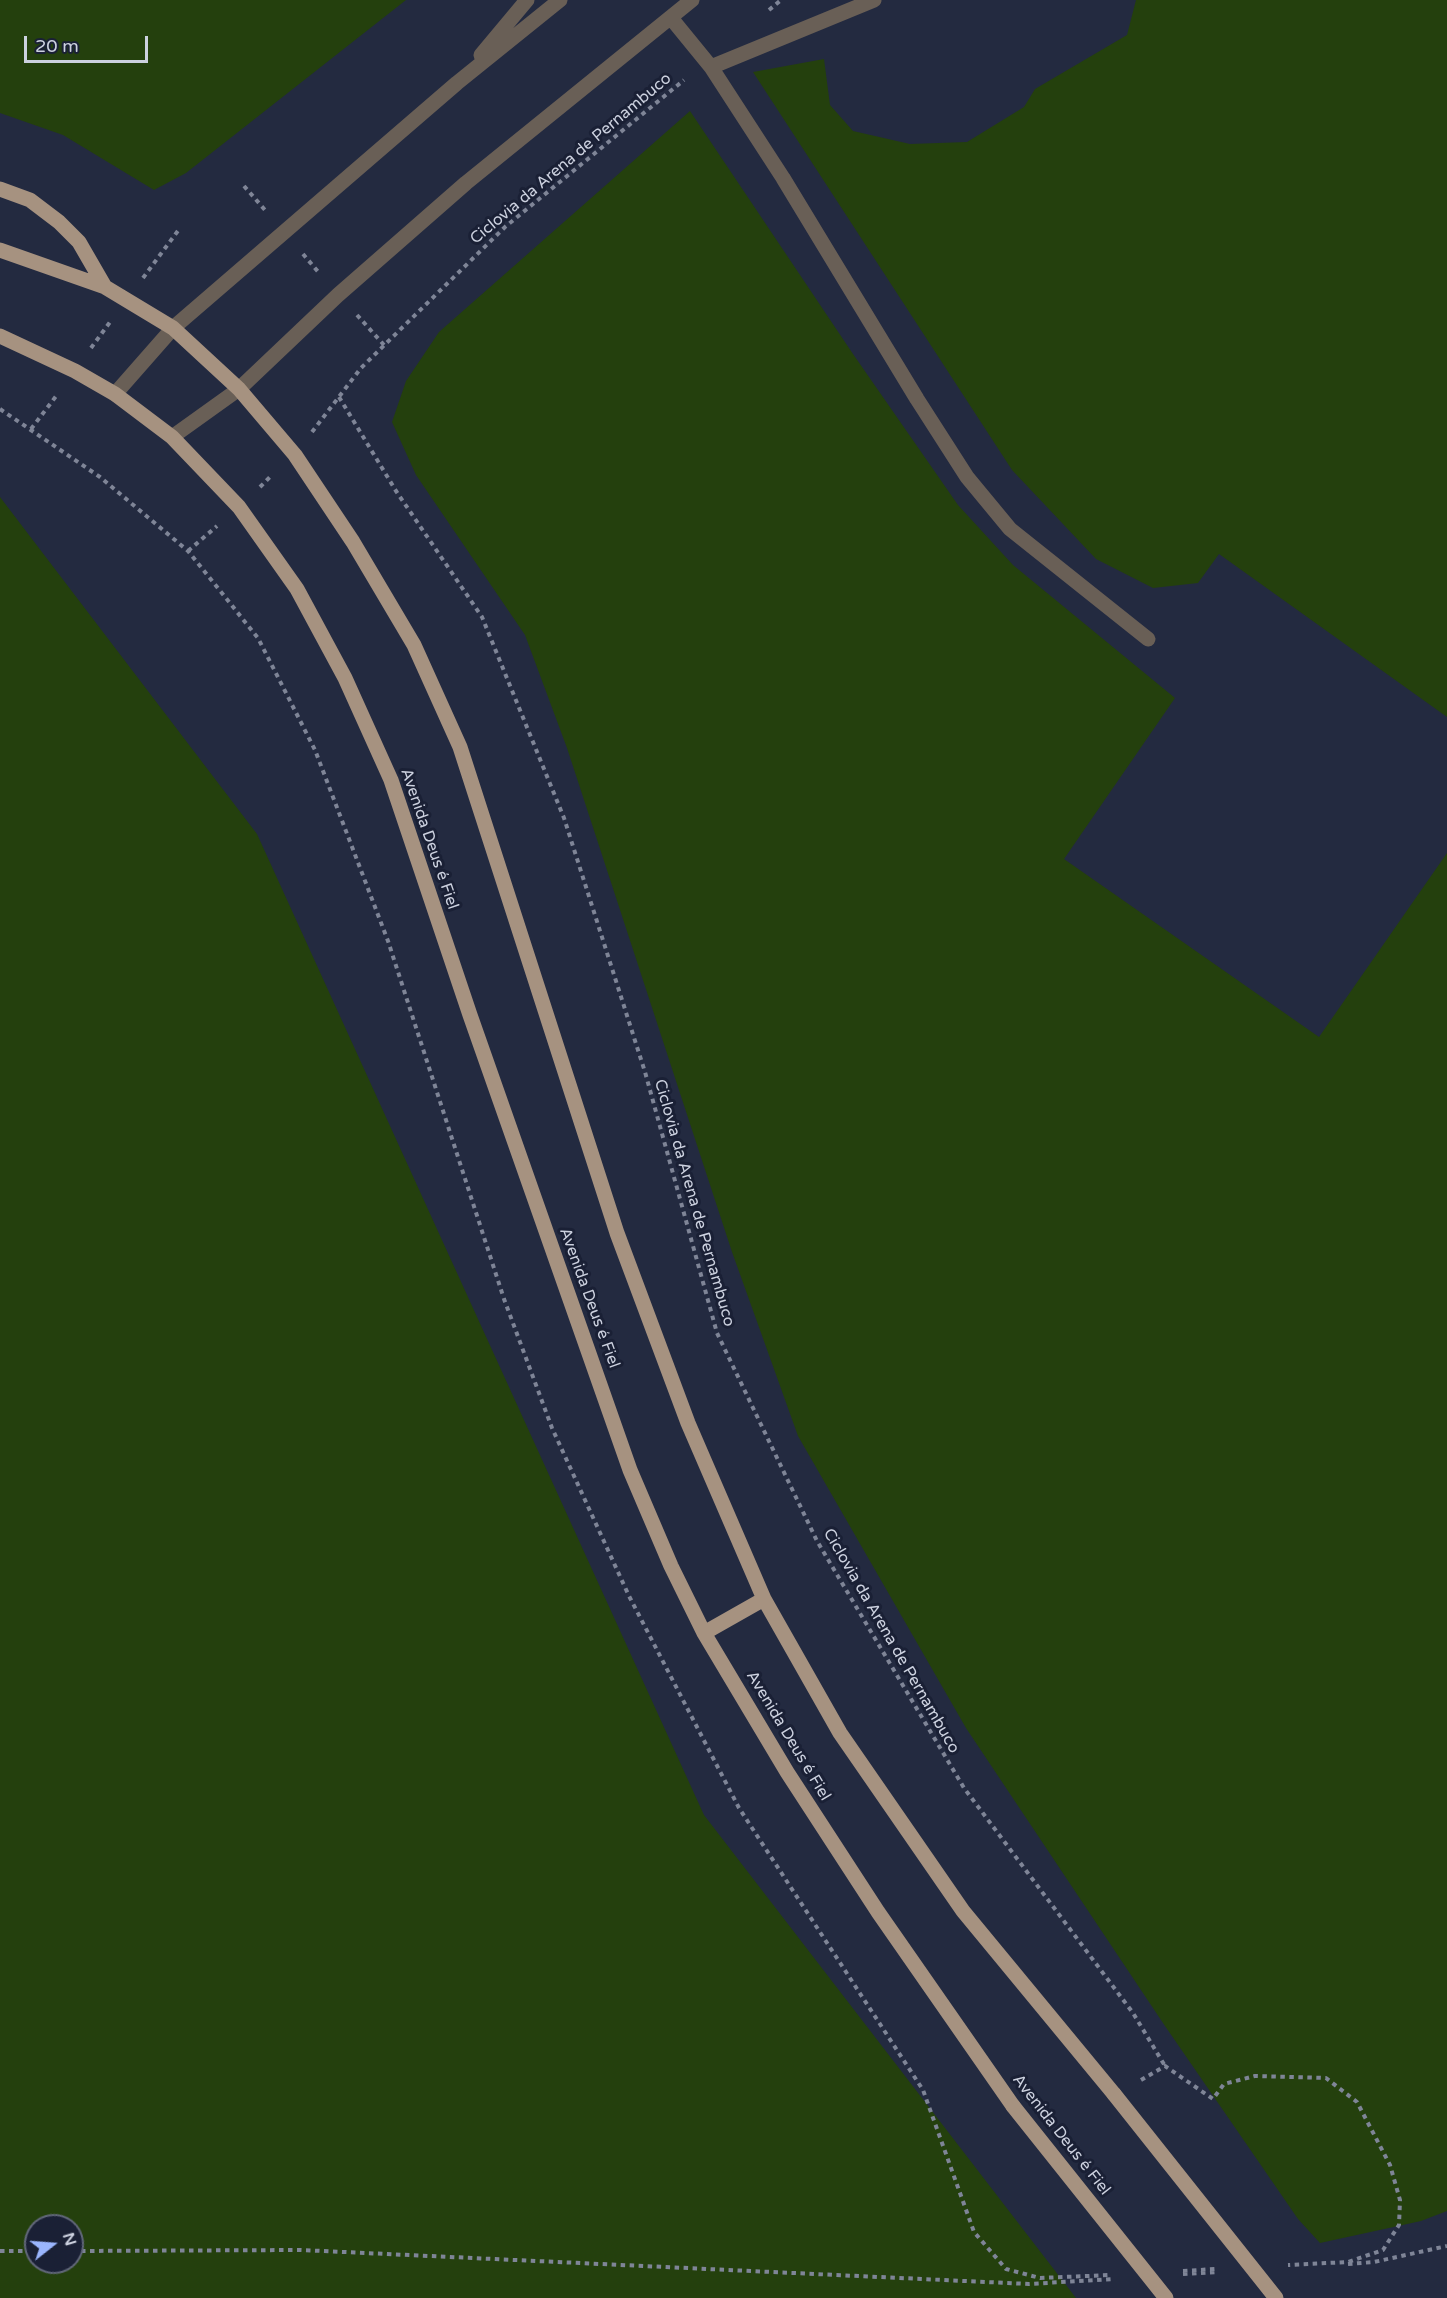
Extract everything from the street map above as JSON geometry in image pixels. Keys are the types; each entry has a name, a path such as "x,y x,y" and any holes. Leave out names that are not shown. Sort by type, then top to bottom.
{"main road":[{"path":"0,189 30,200 59,222 79,242 105,287"},
{"path":"0,250 105,287 173,328 239,389 294,455 353,542 414,645 459,747 617,1233 688,1423 764,1599 840,1733 963,1911 1114,2094 1276,2298"},
{"name":"Avenida Deus é Fiel","path":"0,336 75,371 115,394 172,437 239,507 297,588 345,678 391,780 470,1015 630,1470 671,1566 704,1633 787,1772 878,1912 1014,2106 1166,2298"},
{"path":"704,1633 764,1599"}],"street":[{"path":"457,83 527,0"},
{"path":"115,394 173,328 457,83 560,0"},
{"path":"172,437 239,389 338,295 466,183 692,0"},
{"path":"708,65 874,0"},
{"path":"671,18 708,65 783,178 967,477 1010,529 1148,639"}],"path":[{"path":"764,14 781,0"},
{"name":"Ciclovia da Arena de Pernambuco","path":"188,551 294,455 361,368 505,227 708,65"},
{"path":"244,186 384,345"},
{"path":"31,429 180,228"},
{"name":"Ciclovia da Arena de Pernambuco","path":"339,397 396,491 482,617 564,818 645,1072 717,1333 817,1541 964,1788 1133,2013 1165,2066"},
{"path":"1279,2268 1374,2262 1447,2246"},
{"path":"84,2251 301,2250 1029,2284 1124,2278"},
{"path":"0,2251 24,2251"},
{"path":"1172,2275 1219,2272"}],"green space":[{"path":"0,0 406,0 186,173 154,190 63,135 0,113"},
{"path":"1136,0 1447,0 1447,717 1219,554 1198,583 1153,588 1096,559 1012,470 753,72 824,59 830,105 853,131 910,144 967,142 1024,107 1035,89 1127,35"},
{"path":"690,111 853,354 958,505 1013,565 1175,698 1064,859 1319,1037 1447,853 1447,2211 1421,2221 1320,2243 1298,2219 1165,2026 966,1728 798,1436 732,1252 567,748 525,635 416,475 392,422 406,381 439,332"},
{"path":"0,497 257,834 704,1815 1076,2298 0,2298"}]}
